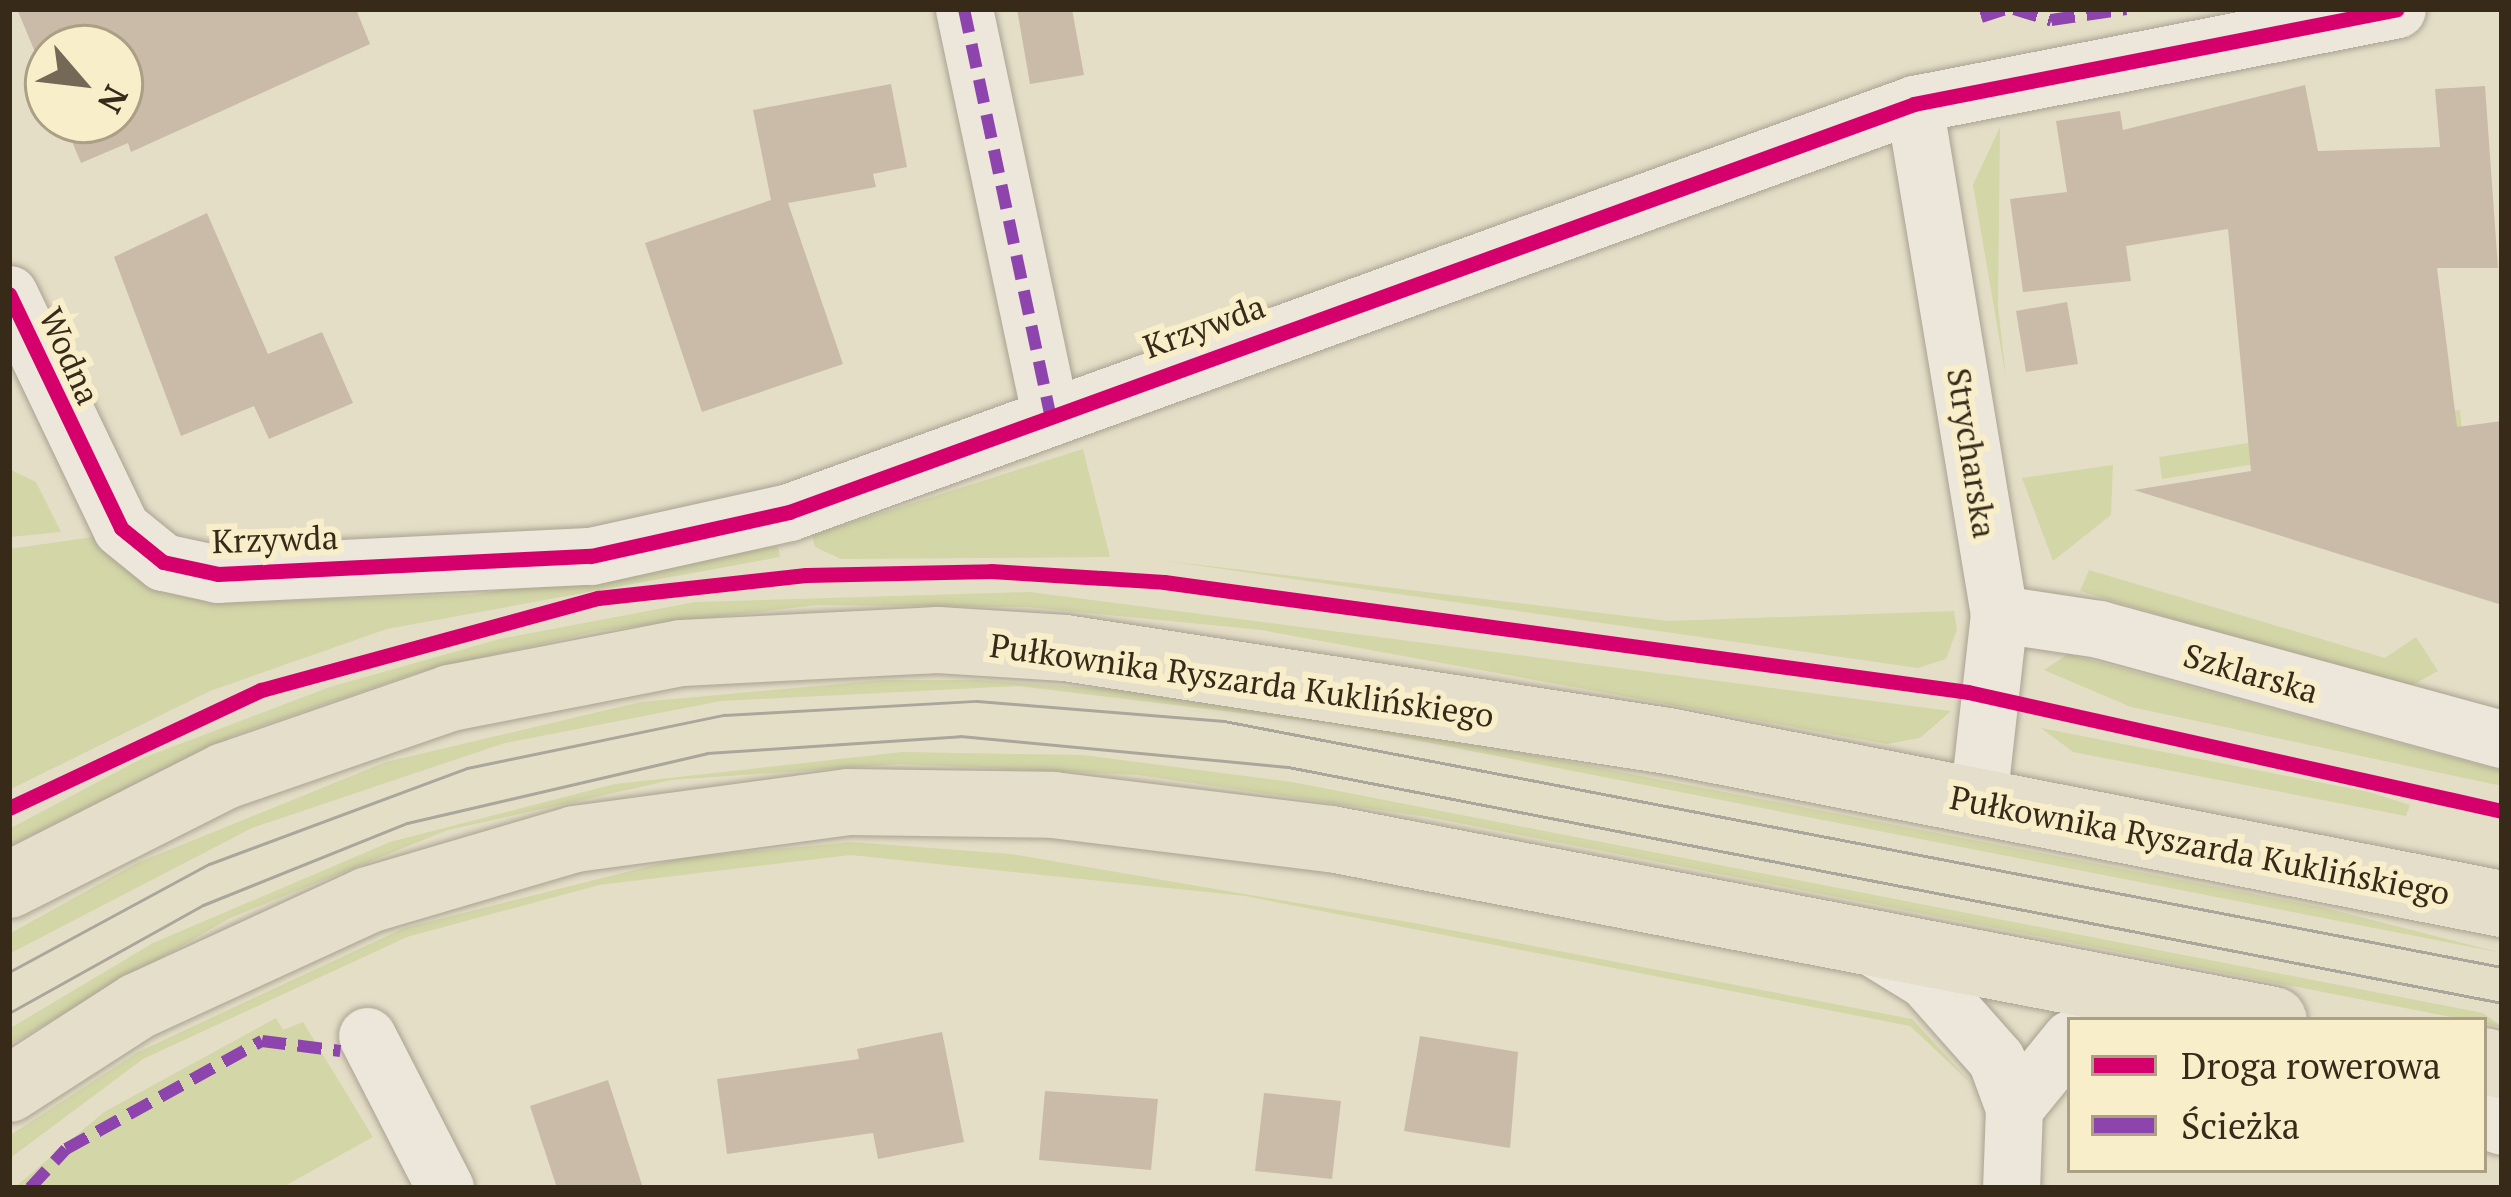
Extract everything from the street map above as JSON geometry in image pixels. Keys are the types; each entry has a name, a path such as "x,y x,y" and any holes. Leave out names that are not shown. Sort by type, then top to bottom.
{"main road":[{"name":"Pułkownika Ryszarda Kuklińskiego","path":"9,885 225,776 450,698 682,653 938,640 1065,648 1645,738 2502,904"},
{"path":"9,1089 138,1006 368,900 575,839 849,802 1193,819 1858,939 2118,1006 2242,1017"}],"street":[{"path":"964,9 1051,417"},
{"name":"Krzywda","path":"77,444 139,545 218,574 591,556 789,512 1914,104 2397,9"},
{"name":"Strycharska","path":"1914,104 1999,614 1978,802"},
{"name":"Wodna","path":"9,294 77,444"},
{"name":"Szklarska","path":"1999,614 2099,629 2502,740"},
{"path":"1858,939 1971,1021 2014,1108 2011,1188"},
{"path":"367,1036 445,1188"},
{"path":"2014,1108 2067,1043"}],"green space":[{"path":"2000,127 1998,306 2006,378 1973,185"},
{"path":"2460,410 2477,592 2438,434 2162,479 2159,457"},
{"path":"1083,449 1110,557 841,559 815,547 812,535"},
{"path":"2113,465 2111,515 2053,561 2022,478"},
{"path":"9,469 36,482 61,532 9,537"},
{"path":"93,537 154,590 211,603 471,595 778,546 780,557 387,629 210,691 9,790 9,549"},
{"path":"1159,560 1668,621 1954,611 1957,630 1946,659 1918,668"},
{"path":"2089,570 2385,658 2416,637 2438,671 2407,688 2080,591"},
{"path":"1030,592 1951,711 1920,738 1887,744 1261,630 1028,607 818,605 597,631 419,672 237,734 9,846 9,829 143,758 330,687 500,639 695,602"},
{"path":"2068,654 2502,771 2502,786 2131,707 2044,670"},
{"path":"883,680 976,680 1137,691 1335,717 2321,907 2502,953 1333,724 1018,686 721,701 505,743 252,828 9,954 9,934 137,863 386,762 641,702"},
{"path":"2041,728 2369,792 2410,805 2406,816 2073,752"},
{"path":"902,752 1083,755 1292,782 2483,1013 2502,1027 2487,1024 2487,1017 2451,1017 1428,817 1138,775 901,764 672,780 448,830 230,918 9,1045 9,1029 153,943 390,842 615,784"},
{"path":"852,842 1011,854 1414,923 1912,1019 1974,1086 1910,1026 1245,896 851,855 599,885 407,937 143,1059 9,1159 9,1136 138,1052 404,928 682,858"},
{"path":"276,1018 283,1030 303,1022 373,1137 281,1188 14,1188 104,1112"}],"building":[{"path":"17,9 356,9 370,44 131,152 128,144 144,144 144,24 24,26"},
{"path":"1017,9 1072,9 1084,75 1030,84"},
{"path":"891,84 907,167 873,174 876,187 788,203 843,364 702,412 645,243 771,200 753,110"},
{"path":"2305,85 2318,151 2440,147 2435,89 2485,86 2498,268 2437,268 2457,427 2502,421 2502,605 2134,490 2251,471 2228,229 2126,246 2131,281 2023,292 2010,199 2067,192 2056,121 2120,111 2123,130"},
{"path":"73,144 126,144 81,163"},
{"path":"207,213 268,354 322,332 353,403 269,439 254,406 181,436 114,257"},
{"path":"2067,302 2078,364 2026,372 2016,311"},
{"path":"942,1032 964,1142 878,1159 873,1133 727,1154 717,1079 859,1059 857,1049"},
{"path":"1420,1036 1518,1052 1510,1148 1404,1131"},
{"path":"608,1080 643,1188 557,1188 530,1106"},
{"path":"1045,1091 1158,1099 1151,1170 1039,1160"},
{"path":"1264,1093 1341,1101 1332,1179 1255,1171"}],"tram line":[{"path":"9,972 209,864 467,768 724,715 977,701 1224,721 2502,967"},
{"path":"9,1013 203,905 407,823 707,753 960,736 1288,767 2502,1003"}],"marked path":[{"path":"964,9 1051,417"},
{"path":"1981,17 2006,9"},
{"path":"2014,9 2051,20 2126,9"},
{"path":"30,1188 66,1149 262,1041 340,1051"}],"cycle path":[{"path":"9,294 121,528 163,562 218,574 591,556 789,512 1914,104 2397,9"},
{"path":"9,808 261,690 598,598 806,575 991,571 1164,582 1968,692 2502,811"}]}
